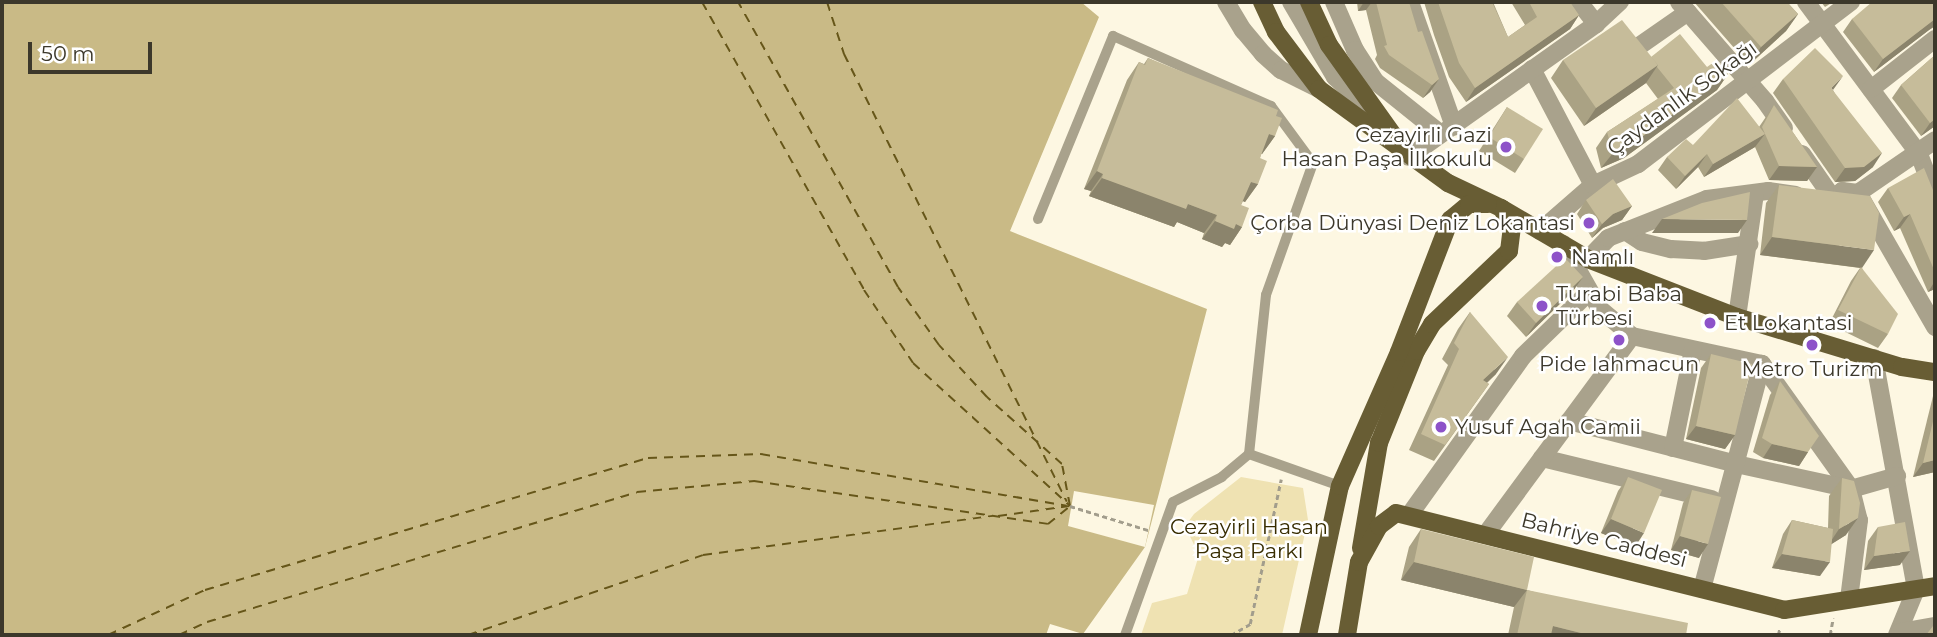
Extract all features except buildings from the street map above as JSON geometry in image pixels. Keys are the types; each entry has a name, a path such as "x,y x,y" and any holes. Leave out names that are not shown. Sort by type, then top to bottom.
{"main road":[{"path":"1262,2 1276,32 1319,89 1409,158 1448,183 1501,208 1588,259 1737,317 1902,367 1935,372"},
{"path":"1309,2 1329,45 1409,158"},
{"path":"1308,635 1340,486 1399,352 1450,220 1448,183"},
{"path":"1450,220 1469,204 1501,208"},
{"path":"1347,635 1379,443 1416,351 1432,324 1509,251 1512,227 1501,208"},
{"path":"1359,562 1379,526 1396,513 1410,514"},
{"name":"Bahriye Caddesi","path":"1410,514 1784,610 1935,586"}],"street":[{"path":"1226,2 1242,30 1263,54 1281,69 1319,89"},
{"path":"1291,2 1335,77 1388,127"},
{"path":"1334,2 1355,50 1376,82 1447,130"},
{"path":"1410,2 1447,130"},
{"path":"1579,2 1602,20 1632,51 1683,7 1765,101 1834,200"},
{"path":"1409,158 1602,20 1620,2"},
{"path":"1806,2 1919,154 1935,196"},
{"name":"Çaydanlık Sokağı","path":"1540,231 1593,185 1638,163 1851,2"},
{"path":"1871,89 1935,39"},
{"path":"1532,69 1593,185"},
{"path":"1834,200 1842,191 1858,193 1919,154 1935,139"},
{"path":"1588,259 1608,238 1707,200 1768,191 1834,200"},
{"path":"1737,317 1755,193"},
{"path":"1858,193 1935,327"},
{"path":"1625,231 1642,242 1671,248 1704,251 1749,244"},
{"path":"1563,244 1600,309 1632,336 1762,364 1851,489 1859,520 1849,599"},
{"path":"1410,514 1523,356 1589,292"},
{"path":"1486,534 1632,336"},
{"path":"1673,448 1693,349"},
{"path":"1874,358 1916,589 1898,634"},
{"path":"1702,589 1762,364"},
{"path":"1569,421 1735,464 1851,489 1897,476"},
{"path":"1542,458 1726,502"},
{"path":"1898,634 1935,626"}],"lane":[{"path":"1038,219 1114,36 1271,106 1313,163 1266,295 1249,454 1222,477 1173,502 1125,635"},
{"path":"1249,454 1340,486"}],"path":[{"path":"1231,635 1250,624 1284,466"},
{"path":"1070,506 1161,534"}],"green space":[{"name":"Cezayirli Hasan Paşa Parkı","path":"1241,477 1303,488 1308,520 1282,635 1141,635 1152,603 1187,594 1199,555 1185,526 1194,514"}],"shaded area":[{"path":"2,2 1081,2 1099,17 1010,231 1207,309 1145,547 1083,634 1050,624 1046,635 2,635"}],"pier":[{"path":"1074,491 1154,505 1145,547 1068,526"}],"ferry route":[{"path":"702,2 864,290 913,363 1069,505"},
{"path":"179,635 207,622 637,492 754,481 1048,524 1070,506 1062,464 987,397 939,345 898,287 738,2"},
{"path":"827,2 844,54 1067,502"},
{"path":"108,635 205,590 648,458 761,454 1067,506"},
{"path":"998,516 1069,506"},
{"path":"468,635 703,555 992,516"}],"place":[{"name":"Cezayirli Gazi Hasan Paşa İlkokulu","path":"1506,147"},
{"name":"Çorba Dünyasi Deniz Lokantasi","path":"1589,223"},
{"name":"Namlı","path":"1557,257"},
{"name":"Turabi Baba Türbesi","path":"1542,306"},
{"name":"Et Lokantasi","path":"1710,323"},
{"name":"Pide lahmacun","path":"1619,340"},
{"name":"Metro Turizm","path":"1812,345"},
{"name":"Yusuf Agah Camii","path":"1441,427"}]}
